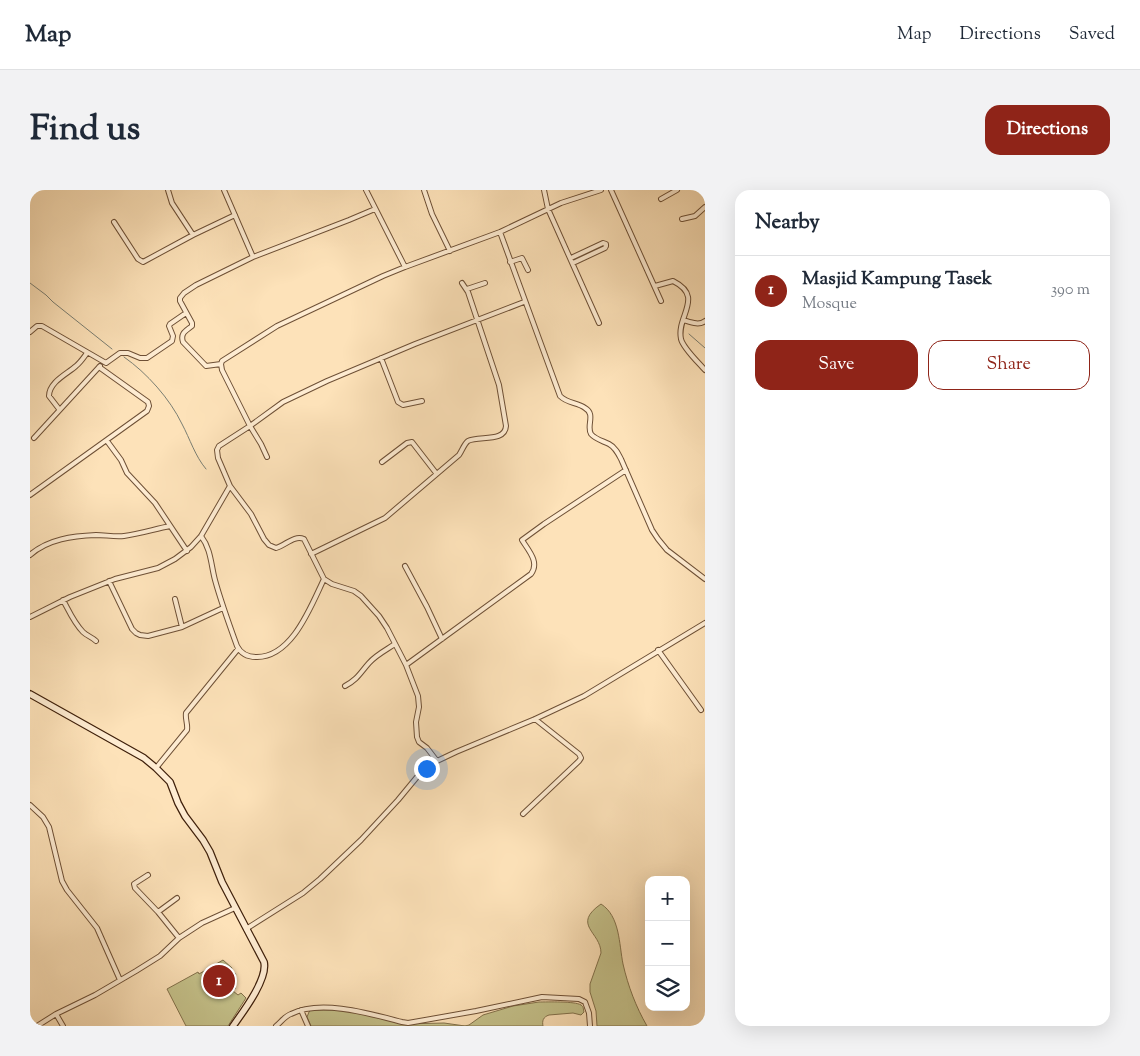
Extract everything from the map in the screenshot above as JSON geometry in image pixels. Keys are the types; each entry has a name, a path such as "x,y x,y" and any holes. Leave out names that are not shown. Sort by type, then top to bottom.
{"street":[{"path":"168,190 172,203 193,235"},
{"path":"224,190 253,257"},
{"path":"366,190 404,267"},
{"path":"424,190 432,214 450,251"},
{"path":"544,190 548,209 599,322"},
{"path":"375,208 253,257 196,285 184,293 180,301 192,326 183,333 183,342 206,366 220,364 277,326 350,291 404,267 500,232 548,209 601,190"},
{"path":"611,190 661,301"},
{"path":"661,199 677,190"},
{"path":"682,219 695,216 705,207"},
{"path":"114,222 138,259 143,262 235,215"},
{"path":"500,232 524,302 560,396 565,401 588,409 591,433 616,450 658,540 667,550 705,579"},
{"path":"570,258 603,243 606,244 605,248 572,263"},
{"path":"510,262 522,258 528,270"},
{"path":"655,286 673,280 685,289 690,299 683,320 681,339 705,370"},
{"path":"311,554 385,518 459,455 467,442 503,434 506,429 501,390 478,319 467,289 462,283"},
{"path":"467,289 485,284"},
{"path":"437,762 427,748 418,742 416,722 418,696 406,665 379,616 361,596 324,579 304,539 295,538 276,548 269,545 251,514 230,486 218,458 217,450 219,446 283,402 295,396 381,358 524,302"},
{"path":"34,438 104,362 108,362 120,353 147,358 172,341 173,336 170,324 186,313"},
{"path":"683,320 696,324 705,321"},
{"path":"30,332 37,326 42,326 104,362"},
{"path":"59,409 49,396 50,390 60,378 79,363 87,352"},
{"path":"381,358 398,402 403,404 422,401"},
{"path":"220,364 267,458"},
{"path":"30,494 147,411 148,402 99,367"},
{"path":"107,441 121,460 127,473 155,503 186,550"},
{"path":"382,462 406,443 412,442 436,473"},
{"path":"406,665 531,574 535,568 534,562 522,540 626,470"},
{"path":"30,617 63,600 109,581 164,566 192,547 201,536 230,486"},
{"path":"30,555 48,543 74,537 95,535 124,536 170,526"},
{"path":"201,536 209,550 213,574 223,608 238,649 244,655 251,657 269,655 294,635 304,620 324,579"},
{"path":"405,566 442,639"},
{"path":"109,581 132,629 136,633 148,636 182,627 223,608"},
{"path":"175,599 182,627"},
{"path":"63,600 76,625 96,642"},
{"path":"246,930 303,893 320,879 361,840 417,777 437,762 481,740 584,696 658,650 705,624"},
{"path":"345,686 355,680 377,656 395,644"},
{"path":"156,768 187,730 186,713 238,649"},
{"path":"658,650 701,710"},
{"path":"30,694 130,750 156,768 170,782 182,810 210,852 222,882 264,962 265,969 256,989 246,1008 232,1026"},
{"path":"523,814 581,758 580,754 535,718"},
{"path":"30,805 47,822 64,885 97,928 120,980"},
{"path":"148,875 136,882 134,886 179,938"},
{"path":"158,912 177,898"},
{"path":"37,1026 56,1014 95,996 136,971 160,956 179,938 202,923 235,908"},
{"path":"276,1026 287,1016 311,1008 356,1010 405,1024 544,996 579,999 585,1002 589,1013 590,1026"},
{"path":"301,1010 308,1026"},
{"path":"56,1014 63,1026"}],"shaded area":[{"path":"601,904 607,909 615,923 627,980 647,1026 597,1026 590,984 601,953 597,939 590,929 588,918 592,911"},
{"path":"223,960 236,974 230,982 236,988 233,991 238,995 241,993 246,998 228,1026 186,1026 167,989"},
{"path":"539,1002 578,1004 583,1007 584,1012 581,1015 573,1013 549,1015 543,1019 543,1026 465,1026 483,1015 513,1006"},
{"path":"311,1010 332,1010 355,1012 403,1024 444,1023 465,1026 311,1026 307,1017"}],"waterway":[{"path":"30,283 112,349"},
{"path":"689,334 705,348"},
{"path":"124,357 141,371 164,396 177,415 206,469"}],"place":[{"name":"Masjid Kampung Tasek","path":"219,981"}]}
